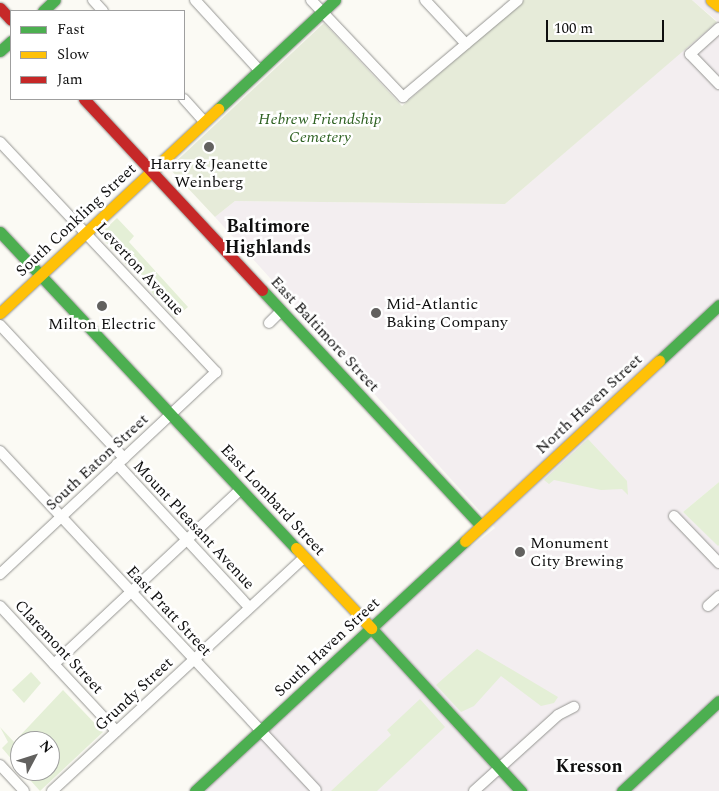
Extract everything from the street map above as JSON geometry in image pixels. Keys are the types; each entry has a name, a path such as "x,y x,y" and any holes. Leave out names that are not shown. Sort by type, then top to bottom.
{"main road":[{"path":"44,10 55,0"},
{"name":"South Conkling Street","path":"0,313 335,0"},
{"path":"712,0 719,6"},
{"path":"0,8 10,19"},
{"path":"0,51 10,42"},
{"name":"East Baltimore Street","path":"85,100 481,526"},
{"name":"East Lombard Street","path":"0,232 521,791"},
{"name":"North Haven Street","path":"481,526 719,305"},
{"name":"South Haven Street","path":"195,791 481,526"},
{"path":"622,791 719,701"}],"street":[{"path":"93,0 102,10"},
{"path":"195,0 260,71"},
{"path":"311,0 403,97 518,0"},
{"path":"425,0 466,44"},
{"path":"719,28 690,54 719,84"},
{"path":"185,100 205,122"},
{"name":"Leverton Avenue","path":"0,142 216,372"},
{"path":"268,323 281,311"},
{"name":"Mount Pleasant Avenue","path":"0,325 249,607"},
{"name":"South Eaton Street","path":"0,574 216,372"},
{"name":"East Pratt Street","path":"0,452 316,790"},
{"path":"54,664 240,490"},
{"path":"674,516 719,563"},
{"name":"Grundy Street","path":"52,791 304,558"},
{"path":"708,606 719,596"},
{"name":"Claremont Street","path":"0,606 116,731"},
{"path":"474,791 558,714 574,707"},
{"path":"0,765 24,791"}],"shaded area":[{"path":"692,0 719,0 719,482 683,512 719,545 719,791 199,791 368,628 495,528 215,217 235,201 505,204 717,21"}],"green space":[{"name":"Hebrew Friendship Cemetery","path":"524,0 692,0 717,22 505,204 235,201 215,217 169,168 324,23 402,106"},
{"path":"117,218 134,236 129,242 188,307 175,318 99,235"},
{"path":"588,439 627,481 628,495 622,489 601,490 554,480 549,484 544,480"},
{"path":"719,482 719,545 718,546 683,512"},
{"path":"477,649 558,697 554,703 541,706 501,676 474,706 461,712 436,685"},
{"path":"31,672 41,683 24,703 12,690"},
{"path":"63,690 103,732 60,772 60,731 24,731"},
{"path":"420,699 445,727 377,791 331,791 391,735 387,730"},
{"path":"0,727 10,738 10,757 2,748 8,742"},
{"path":"31,781 51,781 40,791"}],"traffic: fast":[{"path":"44,10 55,0"},
{"path":"218,109 335,0"},
{"path":"0,51 10,42"},
{"path":"0,232 296,548"},
{"path":"262,290 481,526"},
{"path":"659,361 719,305"},
{"path":"195,791 465,541"},
{"path":"371,628 521,791"},
{"path":"622,791 719,701"}],"traffic: slow":[{"path":"711,0 719,6"},
{"path":"0,313 218,109"},
{"path":"465,541 659,361"},
{"path":"296,548 371,628"}],"traffic: jam":[{"path":"0,8 10,19"},
{"path":"85,100 262,290"}],"place":[{"name":"Harry & Jeanette Weinberg","path":"209,147"},
{"name":"Milton Electric","path":"102,306"},
{"name":"Mid-Atlantic Baking Company","path":"376,313"},
{"name":"Monument City Brewing","path":"520,552"}],"district":[{"name":"Baltimore Highlands","path":"268,238"},
{"name":"Kresson","path":"589,767"}]}
